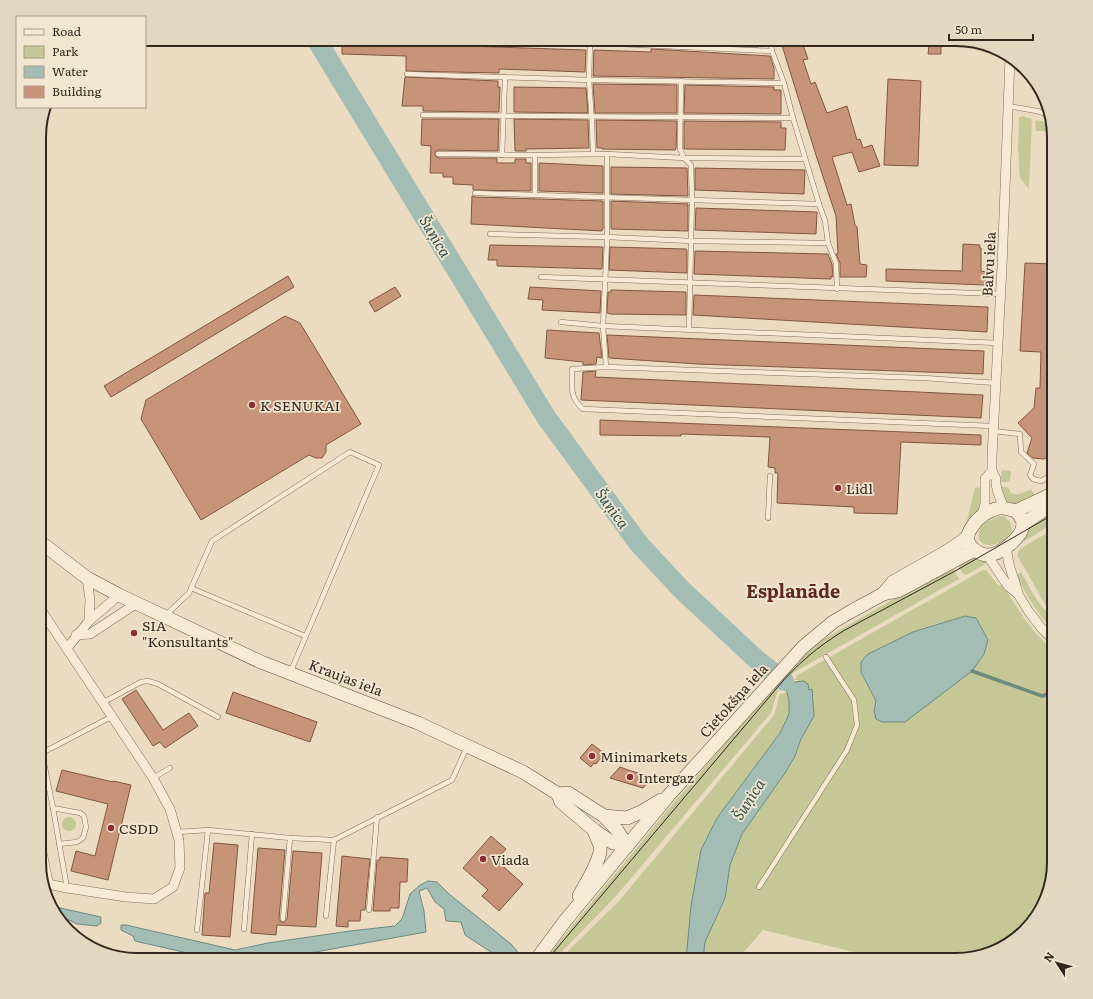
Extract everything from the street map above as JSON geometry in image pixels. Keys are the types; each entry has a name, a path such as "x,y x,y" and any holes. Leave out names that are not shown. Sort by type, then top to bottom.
{"street":[{"name":"Balvu iela","path":"1010,63 1001,294 992,471 996,479 998,493 1010,509"},
{"name":"Balvu iela","path":"982,515 985,504 985,479 992,471"},
{"path":"1010,509 1021,518 1023,524 1018,535 1007,547 995,553 988,555 974,550 968,536 982,515 993,510 1010,509 1047,496"},
{"path":"1023,524 1047,508"},
{"name":"Cietokšņa iela","path":"883,594 893,582 946,552 968,536"},
{"name":"Kraujas iela","path":"46,546 87,578 165,617 261,662 418,723 522,772 558,794 568,793 604,816 617,830 627,846"},
{"path":"1007,547 1009,566 1016,582 1018,594"},
{"name":"Cietokšņa iela","path":"541,953 565,921 669,795 784,666 803,647 833,622 883,594 898,591 974,550"},
{"path":"988,555 1008,586 1018,594 1029,612 1047,634"},
{"path":"87,578 90,600 88,621"},
{"path":"67,648 88,621 119,595"},
{"path":"76,635 90,634 137,603"},
{"path":"46,617 153,778 170,809 179,840 180,868 173,887 154,899 126,897 49,884"},
{"name":"Kraujas iela","path":"558,794 561,802 594,830 613,842 627,846"},
{"path":"604,816 628,818 669,795"},
{"path":"565,921 597,863 600,853 600,845 594,830"}],"lane":[{"path":"590,46 589,80 593,154"},
{"path":"671,46 772,51"},
{"path":"771,46 784,83 805,160 825,221 828,243 836,263 837,289"},
{"path":"407,74 589,80 784,83"},
{"path":"502,155 505,77"},
{"path":"681,81 680,149 684,158 691,165 692,199 689,329"},
{"path":"1008,106 1044,113"},
{"path":"423,115 793,118"},
{"path":"438,154 607,154 684,158 805,160"},
{"path":"606,367 604,326 607,237 607,154"},
{"path":"535,155 535,195"},
{"path":"475,193 607,196 819,204"},
{"path":"490,234 691,241 828,243"},
{"path":"541,277 1001,294"},
{"path":"561,322 604,326 998,343"},
{"path":"996,384 924,378 606,367 572,369 572,396 577,404 583,408 993,428 1020,434 1022,452 1034,464 1030,475 1033,479 1041,481 1047,478"},
{"path":"165,617 189,593 212,541 350,452 379,465 290,673"},
{"path":"768,518 770,476"},
{"path":"191,588 305,636"},
{"path":"759,887 847,750 857,725 854,700 826,657"},
{"path":"102,703 141,682 148,681 158,684 218,717"},
{"path":"46,749 111,716"},
{"path":"177,832 208,830 290,838 334,840 452,780 467,746"},
{"path":"153,778 170,768"},
{"path":"46,775 66,888"},
{"path":"53,808 80,813 84,816 86,827 83,838 77,842 59,844"},
{"path":"369,910 377,817"},
{"path":"197,930 208,830"},
{"path":"244,929 252,834"},
{"path":"283,919 290,838"},
{"path":"326,916 334,840"}],"green space":[{"path":"1023,116 1032,119 1029,189 1020,178 1018,149 1019,117"},
{"path":"1037,120 1046,122 1047,131 1036,131 1035,122"},
{"path":"1002,470 1011,471 1010,480 1008,482 1000,482"},
{"path":"981,487 980,508 966,525 975,488"},
{"path":"1001,487 1008,488 1011,493 1014,494 1031,490 1037,497 1021,504 1008,503 1003,496"},
{"path":"1045,513 1047,517 1047,527 1017,546 1026,530"},
{"path":"1000,516 1004,516 1010,522 1013,533 1004,541 992,545 982,543 979,538 979,531 985,522"},
{"path":"1047,533 1047,607 1017,555 1020,549"},
{"path":"977,555 987,563 966,575 963,574 957,564"},
{"path":"951,566 959,579 793,673 778,690 771,713 616,896 561,953 552,953 671,806 789,670 808,651 824,639"},
{"path":"983,570 986,570 999,586 1002,584 1031,628 1047,644 1047,868 1044,886 1035,908 1028,918 1012,934 991,946 968,952 858,953 763,930 743,953 704,953 705,942 725,898 730,865 742,834 785,773 795,756 801,739 814,716 809,690 804,681 794,680 797,677 796,676","holes":["965,616 874,711 876,701 868,654 913,632"]},
{"path":"1021,572 1039,603 1047,613 1047,624 1029,598 1016,575"},
{"path":"787,692 789,714 780,733 717,818 691,906 687,953 566,953 619,901 774,715 780,693 782,694"},
{"path":"66,817 72,817 76,821 76,827 72,831 66,831 62,827 62,821"}],"water":[{"path":"965,616 976,618 988,640 984,654 972,671 905,722 882,722 876,719 874,711 876,701 861,672 861,662 868,654 913,632"},
{"path":"766,660 794,682 804,681 808,684 809,690 812,689 814,716 801,739 795,756 785,773 742,834 730,865 725,898 705,942 704,953 687,953 691,906 701,850 717,818 780,733 789,714 787,692 760,668"},
{"path":"428,881 437,882 449,894 511,944 518,953 492,953 465,935 461,922 446,921 444,909 435,902 427,888 419,891 424,911 426,932 310,953 187,953 135,941 133,936 121,930 121,925 126,925 235,950 268,943 395,926 402,919 410,894 420,885"},
{"path":"58,907 101,917 101,923 97,926 77,924 67,919"}],"pier":[{"path":"772,661 795,680 784,692 762,673"}],"building":[{"path":"342,46 464,46 586,50 585,72 499,69 499,73 406,71 406,56 342,54"},
{"path":"737,46 758,46 758,47"},
{"path":"782,46 803,46 808,59 803,60 811,84 815,82 827,113 847,106 857,140 860,139 863,148 872,145 880,166 859,172 852,152 832,157 847,205 851,204 855,225 857,227 860,264 867,265 866,277 840,277 840,263 836,254 838,254 836,216"},
{"path":"929,46 941,46 941,54 928,54"},
{"path":"651,49 770,56 774,68 774,79 593,76 594,50 651,52"},
{"path":"405,77 498,81 498,87 500,87 499,112 423,111 423,106 402,106"},
{"path":"888,79 921,81 918,166 884,165"},
{"path":"593,84 677,85 677,113 595,113"},
{"path":"685,85 774,87 774,90 781,90 781,114 684,113"},
{"path":"514,87 586,88 588,113 514,112"},
{"path":"422,119 499,119 498,151 438,150 435,152 435,155 438,158 497,158 497,163 515,163 515,159 526,159 526,163 531,163 531,191 473,190 473,185 453,184 453,177 443,177 443,173 430,173 431,146 421,145"},
{"path":"514,119 588,120 589,148 526,149 526,151 515,151"},
{"path":"596,120 677,121 676,149 597,148"},
{"path":"684,121 781,122 781,128 786,128 785,150 684,149"},
{"path":"539,163 603,166 603,193 539,191"},
{"path":"611,167 687,168 688,196 611,194"},
{"path":"695,168 805,170 804,194 695,190"},
{"path":"472,196 603,201 603,229 602,231 471,224"},
{"path":"611,201 688,204 688,231 611,229"},
{"path":"696,208 817,212 816,234 695,230"},
{"path":"963,244 980,245 981,271 986,272 985,285 886,281 886,269 962,271"},
{"path":"490,245 603,247 602,269 497,266 497,260 488,260"},
{"path":"610,247 686,249 687,273 609,270"},
{"path":"695,251 828,254 832,264 833,277 831,276 831,279 694,274"},
{"path":"1025,263 1047,264 1047,458 1033,458 1027,453 1032,438 1018,423 1034,408 1036,388 1040,388 1041,352 1020,351"},
{"path":"288,276 294,287 111,397 104,386"},
{"path":"395,287 401,296 375,312 369,302"},
{"path":"530,287 601,291 600,313 542,310 543,300 528,299"},
{"path":"611,290 686,292 686,315 607,313 608,292 611,292"},
{"path":"694,295 988,307 987,332 693,315"},
{"path":"285,316 300,323 361,424 326,445 326,452 322,458 316,458 309,455 201,520 141,419 146,400"},
{"path":"547,330 599,333 602,358 597,357 596,364 583,365 583,362 545,358"},
{"path":"607,335 984,351 983,374 697,364 609,358"},
{"path":"596,371 595,377 983,395 981,418 581,400 583,372"},
{"path":"600,420 981,435 981,445 901,442 897,514 854,513 854,507 777,503 778,473 775,473 775,468 768,467 770,437 681,434 681,436 600,435"},
{"path":"136,690 163,730 189,713 198,726 165,748 160,742 153,746 122,699"},
{"path":"233,692 317,722 310,742 226,713"},
{"name":"Minimarkets","path":"592,744 605,754 596,764 594,763 591,767 580,758"},
{"path":"620,767 652,777 643,788 610,778"},
{"name":"CSDD","path":"62,770 131,785 108,880 71,871 76,851 95,856 108,804 56,791"},
{"path":"491,836 506,849 496,860 523,884 499,911 482,896 488,890 463,868"},
{"path":"214,843 238,845 230,937 202,935 205,893 209,893"},
{"path":"258,848 285,850 279,919 283,923 287,919 293,851 322,853 316,927 277,925 276,935 251,933"},
{"path":"342,856 370,859 365,910 361,910 360,921 348,921 348,927 336,926"},
{"path":"380,857 408,859 407,882 400,882 399,908 390,908 390,911 373,911 377,860 380,860"}],"waterway":[{"name":"Šuņica","path":"320,46 546,417 639,544 682,590 756,659 784,681"},
{"path":"972,671 1042,696 1047,694"}],"tram line":[{"path":"553,953 776,689 808,656 845,630 957,570 1047,518"}],"place":[{"name":"K SENUKAI","path":"252,405"},
{"name":"Lidl","path":"838,488"},
{"name":"SIA \"Konsultants\"","path":"134,633"},
{"name":"Minimarkets","path":"592,756"},
{"name":"Intergaz","path":"630,777"},
{"name":"CSDD","path":"111,828"},
{"name":"Viada","path":"483,859"}],"district":[{"name":"Esplanāde","path":"793,590"}]}
